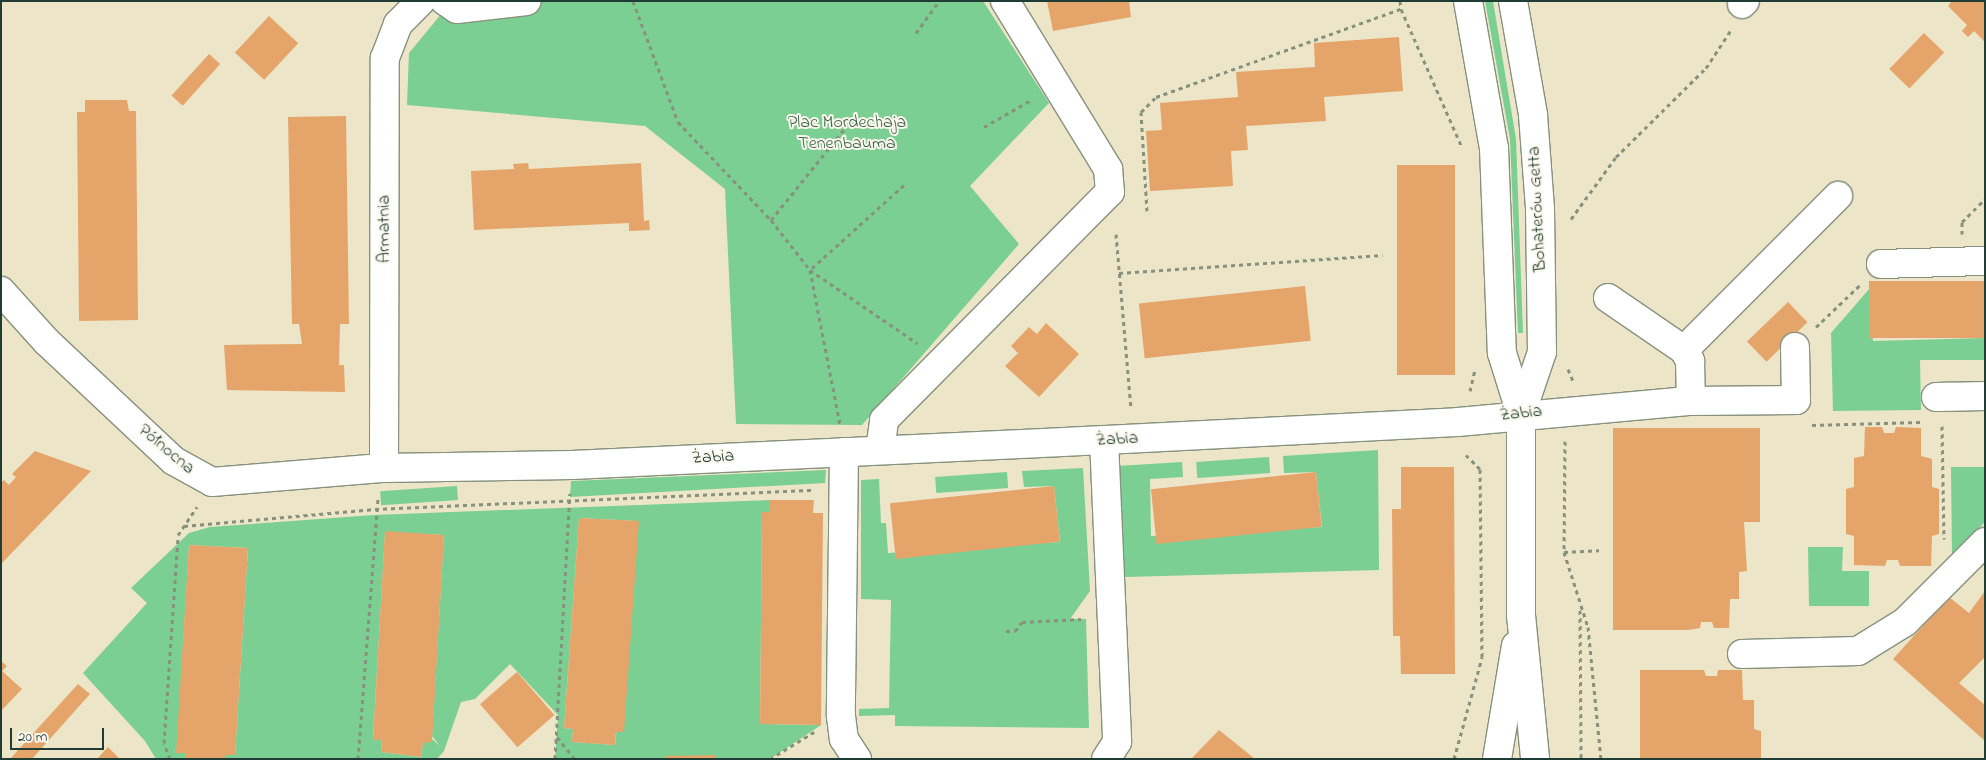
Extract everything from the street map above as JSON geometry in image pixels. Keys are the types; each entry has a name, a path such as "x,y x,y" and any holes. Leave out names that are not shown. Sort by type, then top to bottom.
{"street":[{"name":"Armatnia","path":"384,468 385,58 398,24 421,1"},
{"path":"445,1 457,9 526,1"},
{"path":"880,450 884,420 1110,192 1108,169 1005,1"},
{"name":"Bohaterów Getta","path":"1468,1 1494,148 1502,352 1521,414 1521,615 1535,759"},
{"name":"Bohaterów Getta","path":"1513,1 1533,115 1540,209 1542,352 1521,414"},
{"path":"1684,350 1838,196"},
{"path":"1881,264 1974,261"},
{"name":"Północna","path":"1,291 46,341 174,461 212,482 384,468"},
{"path":"1608,298 1684,350 1690,361 1691,401"},
{"name":"Żabia","path":"384,468 572,465 1133,439 1458,422 1521,414 1691,401 1796,400 1795,347"},
{"path":"1934,409 1985,396"},
{"path":"1104,440 1117,742 1106,759"},
{"path":"844,452 841,716 844,739 857,759"},
{"path":"1742,654 1858,651 1905,622 1985,542"},
{"name":"Bohaterów Getta","path":"1498,759 1521,615"}],"path":[{"path":"633,1 678,122 771,220 810,270 942,360"},
{"path":"916,33 939,1"},
{"path":"1400,1 1401,9 1464,153"},
{"path":"1567,226 1616,157 1706,68 1728,37 1743,3"},
{"path":"1147,211 1141,112 1156,97 1401,9"},
{"path":"984,127 1058,85"},
{"path":"771,220 854,117"},
{"path":"810,270 904,185"},
{"path":"1974,261 1962,222 1985,198"},
{"path":"1116,234 1133,439"},
{"path":"1119,273 1382,255"},
{"path":"1795,347 1881,264"},
{"path":"810,270 844,452"},
{"path":"1773,400 1801,426 1923,422"},
{"path":"1934,409 1942,421 1944,582"},
{"path":"1454,759 1482,656 1480,470 1478,462 1460,450 1458,422"},
{"path":"555,759 572,465"},
{"path":"358,759 375,509 384,468"},
{"path":"1562,470 1564,552 1591,654 1600,759"},
{"path":"170,759 164,743 178,535 212,482"},
{"path":"184,526 375,509 843,489"},
{"path":"1564,552 1598,550"},
{"path":"1580,607 1581,759"},
{"path":"1006,631 1015,631 1022,622 1112,619"},
{"path":"770,759 841,716"},
{"path":"557,737 575,759"}],"green space":[{"name":"Plac Mordechaja Tenenbauma","path":"452,1 983,1 1049,103 970,186 1019,244 862,425 736,424 725,189 645,126 407,105 409,53"},
{"path":"1485,1 1493,1 1516,139 1523,333 1518,333 1510,139"},
{"path":"1870,288 1873,341 1985,338 1985,360 1920,360 1921,410 1833,411 1831,333"},
{"path":"1378,450 1379,570 1125,577 1118,466 1182,462 1183,477 1150,479 1151,536 1322,527 1316,472 1284,473 1283,456"},
{"path":"1269,457 1270,473 1197,478 1196,462"},
{"path":"1951,467 1985,467 1985,522 1952,555"},
{"path":"1083,468 1090,591 1070,619 1086,619 1089,728 895,726 895,715 859,716 859,709 889,708 891,600 861,599 861,480 879,479 881,523 886,523 888,553 1060,542 1054,486 1024,487 1022,471"},
{"path":"826,470 825,483 570,497 571,481"},
{"path":"1007,472 1008,488 936,493 935,477"},
{"path":"457,486 458,500 381,505 380,491"},
{"path":"770,500 770,512 762,512 760,724 821,725 770,759 555,759 558,715 510,664 475,699 461,702 444,751 437,759 226,759 226,755 235,755 248,548 189,545 177,753 185,753 185,759 156,759 145,741 83,673 147,603 131,588 189,533 210,527 374,515","holes":["579,518 638,521 615,745 572,742 573,729 564,728","385,532 444,535 432,736 440,746 432,739 423,743 421,757 381,752 382,740 373,739"]},
{"path":"1808,547 1843,547 1842,571 1869,571 1869,606 1809,606"}],"building":[{"path":"1047,1 1129,1 1131,17 1053,31"},
{"path":"1952,1 1985,1 1985,42 1974,31 1968,37 1962,31 1967,25 1948,6"},
{"path":"269,16 298,43 264,80 235,53"},
{"path":"1924,33 1944,52 1909,88 1889,69"},
{"path":"1399,37 1403,91 1324,97 1326,121 1246,126 1248,150 1231,151 1233,186 1150,191 1146,131 1162,130 1160,103 1238,97 1236,72 1315,67 1314,43"},
{"path":"209,54 220,64 183,106 172,96"},
{"path":"85,100 127,100 129,111 136,111 138,320 79,321 77,112 85,112"},
{"path":"346,116 349,324 340,324 339,365 344,365 345,392 227,390 224,345 302,344 299,324 292,324 288,117"},
{"path":"528,163 529,169 641,163 644,221 649,220 650,230 629,231 629,223 474,230 471,171 514,169 513,164"},
{"path":"1397,165 1455,165 1455,375 1397,375"},
{"path":"1869,281 1985,281 1985,338 1869,338"},
{"path":"1305,286 1311,341 1145,358 1139,303"},
{"path":"1788,302 1807,322 1766,362 1747,342"},
{"path":"1046,323 1079,354 1039,397 1005,366 1018,353 1011,346 1029,327 1037,334"},
{"path":"1865,427 1882,427 1884,433 1894,433 1896,427 1921,428 1921,456 1932,459 1932,487 1939,489 1939,534 1932,536 1931,566 1900,566 1898,560 1887,560 1885,566 1854,565 1854,536 1846,534 1846,489 1854,487 1854,458 1864,456"},
{"path":"1613,428 1760,428 1760,522 1744,522 1747,571 1739,572 1739,599 1730,599 1729,628 1714,628 1712,622 1701,622 1700,628 1688,630 1613,630"},
{"path":"35,451 91,471 1,564 1,483 4,480 9,485 16,477 12,474"},
{"path":"1401,467 1454,467 1455,674 1401,674 1400,636 1393,636 1392,509 1401,509"},
{"path":"1316,472 1322,527 1157,544 1151,489"},
{"path":"1054,486 1060,542 896,559 890,503"},
{"path":"770,500 814,500 813,513 823,513 821,725 760,724 762,512 770,512"},
{"path":"579,518 639,521 624,732 616,732 615,745 572,742 573,729 564,728"},
{"path":"385,531 444,535 432,742 423,743 421,757 381,752 382,740 373,740"},
{"path":"189,545 248,548 235,755 226,755 226,759 185,759 185,753 176,753"},
{"path":"1985,591 1985,657 1959,683 1985,705 1985,741 1893,659 1949,597 1969,613"},
{"path":"1,661 7,666 2,671 22,689 1,711"},
{"path":"1640,670 1704,670 1706,676 1717,676 1718,670 1742,670 1743,700 1754,700 1754,729 1761,731 1761,759 1640,759"},
{"path":"517,672 554,715 517,747 480,704"},
{"path":"78,684 90,694 32,759 10,759"},
{"path":"1219,730 1255,759 1191,759"},
{"path":"108,747 120,759 97,759"},
{"path":"715,755 715,759 666,759 666,756"}]}
